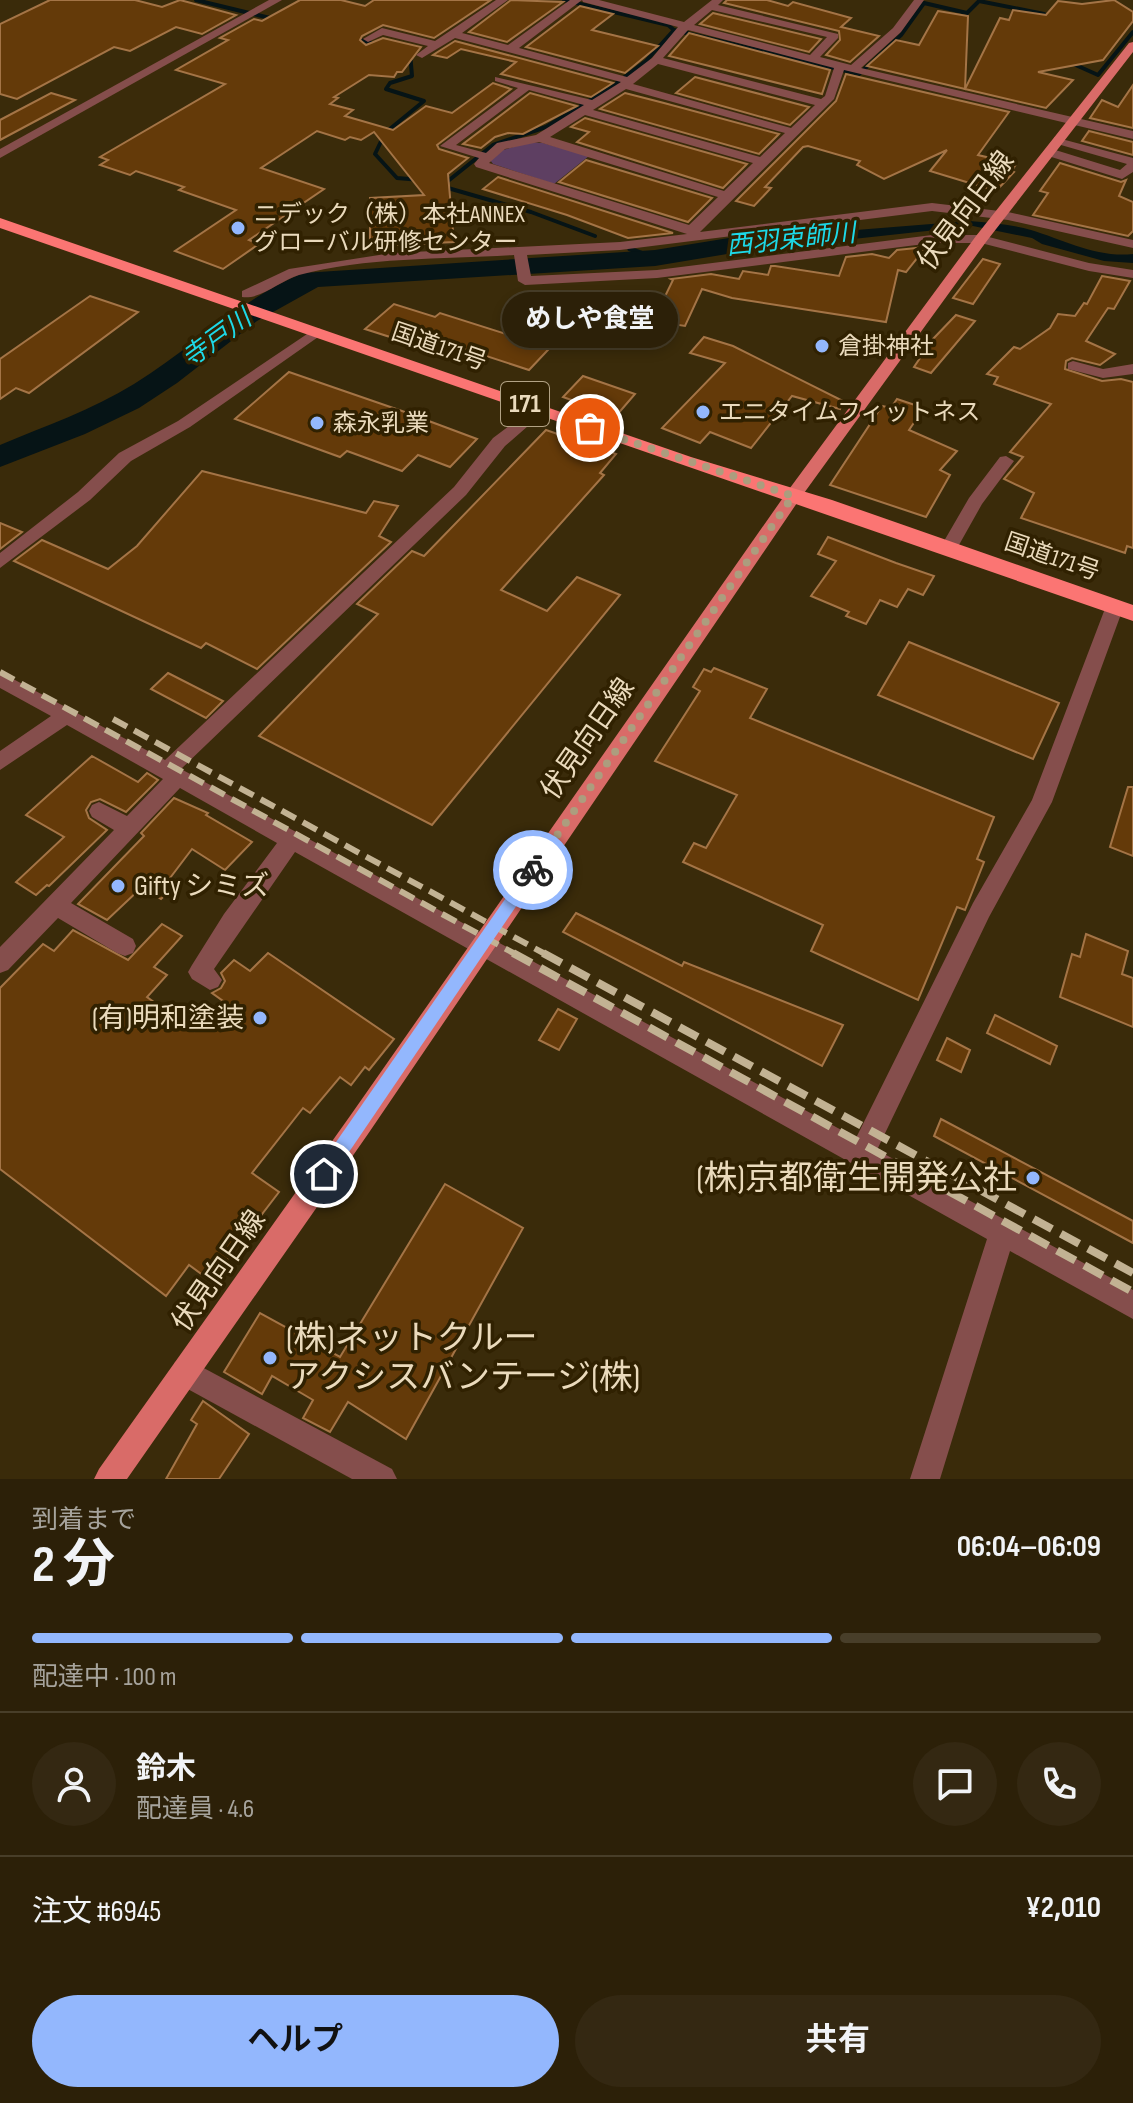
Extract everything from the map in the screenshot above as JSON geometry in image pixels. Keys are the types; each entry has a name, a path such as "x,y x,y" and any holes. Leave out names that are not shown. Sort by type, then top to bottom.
{"highway":[{"name":"国道171号","path":"0,223 250,305 316,332 689,463 949,548 1124,610"}],"main road":[{"name":"伏見向日線","path":"109,1479 793,496 981,239 1133,45"}],"street":[{"path":"0,154 277,0"},
{"path":"422,55 495,2 503,0"},
{"path":"510,49 577,0"},
{"path":"587,0 681,31 812,59 839,70 853,69 1133,135"},
{"path":"853,69 897,30 919,0"},
{"path":"694,233 480,164 501,146 540,138 627,83 656,60 681,31 714,3 834,36 812,59"},
{"path":"368,39 393,23"},
{"path":"382,31 438,45"},
{"path":"454,34 793,132"},
{"path":"656,60 823,103"},
{"path":"694,233 727,196 830,97 839,70"},
{"path":"499,79 762,162"},
{"path":"488,157 446,146 528,86"},
{"path":"540,138 727,196"},
{"path":"1049,152 1122,175 1133,164 1058,140"},
{"path":"250,305 276,278 313,268 392,257 620,246 694,233 932,207 969,208 1133,244"},
{"path":"520,251 525,281 657,274 932,239 981,239 1089,267 1133,274"},
{"path":"0,562 84,496 125,457 184,424 316,332"},
{"path":"1073,366 1091,373 1117,375 1133,369"},
{"path":"0,963 131,829 171,775 224,713 460,491 499,442 538,409"},
{"path":"949,548 975,502 1006,461"},
{"path":"862,1153 948,975 1042,802 1124,610"},
{"path":"0,679 1133,1305"},
{"path":"0,762 66,716"},
{"path":"99,811 131,829"},
{"path":"210,980 200,972 232,921 292,839"},
{"path":"57,906 125,946"},
{"path":"925,1479 1002,1233"},
{"path":"185,1372 382,1479"}],"shaded area":[{"path":"530,142 589,156 554,184 493,164 490,160 503,150"}],"water":[{"name":"西羽束師川","path":"969,221 1023,228 1094,251 1133,254 1133,263 1104,261 1042,244 1032,238 973,226 816,243 722,247 681,256 681,251 696,245"}],"building":[{"path":"50,0 135,0 162,7 180,0 236,15 202,34 176,27 130,51 114,47 17,99 0,94 0,24"},
{"path":"300,0 341,0 365,6 374,0 491,0 434,38 383,25 362,36 360,40 366,45 383,38 421,47 402,72 397,72 394,77 369,75 334,97 338,98 330,104 353,110 345,116 393,130 426,106 452,113 493,83 511,89 437,145 439,149 468,158 448,174 454,242 370,246 370,198 424,195 374,132 361,140 350,137 345,140 317,131 261,168 324,189 249,240 259,244 223,269 175,251 236,210 179,190 184,187 136,171 130,175 100,165 108,160 100,157 225,84 176,70 228,40 220,38 254,19 262,21"},
{"path":"511,0 563,2 507,42 469,32"},
{"path":"727,0 767,0 788,6 793,2 851,18 841,27 879,36 850,62 826,55 840,40 839,31 724,3"},
{"path":"1114,0 1133,12 1133,21 1103,60 1038,72 1073,80 1046,108 965,89 1000,18 1009,20 1013,10 1046,15 1058,1 1082,4"},
{"path":"580,6 613,14 592,30 658,46 625,73 526,47"},
{"path":"938,11 968,16 965,89 867,66 896,40 919,45"},
{"path":"713,13 821,39 809,52 700,24"},
{"path":"689,33 830,70 822,94 669,56"},
{"path":"455,41 613,83 591,97 501,74 516,62 461,49 447,58 433,55"},
{"path":"846,74 1009,112 978,155 1016,164 1014,172 996,191 930,171 947,150 884,179 857,165 860,161 808,146 803,147 765,187 771,188 754,206 736,201 836,101"},
{"path":"695,77 809,107 790,125 676,93"},
{"path":"1133,85 1133,128 1090,118 1102,100 1118,107"},
{"path":"51,93 75,100 0,140 0,120"},
{"path":"530,93 577,106 523,134 508,133 495,137 481,148 463,144"},
{"path":"625,93 779,134 759,154 600,109"},
{"path":"585,118 747,164 723,188 577,142 589,132 571,127"},
{"path":"1089,131 1133,142 1133,155 1082,141"},
{"path":"586,160 712,198 688,222 559,182"},
{"path":"1060,163 1121,182 1126,180 1119,196 1133,202 1133,231 1128,236 1033,215 1048,193 1040,191"},
{"path":"498,177 673,233 628,238 483,189"},
{"path":"926,247 906,272 898,270 886,322 732,298 702,289 685,326 653,321 671,279 711,274 739,279 743,271 768,275 771,266 839,276 846,257 872,254 889,258 897,250"},
{"path":"983,259 1000,264 973,304 953,298"},
{"path":"1102,276 1130,281 1114,309 1108,308 1086,341 1115,354 1100,365 1072,358 1066,361 1065,369 1102,381 1121,379 1133,382 1133,548 1127,546 1125,553 1021,518 1034,493 1004,479 1023,457 1010,452 1051,404 994,384 998,377 987,374 1014,347 1020,349 1050,328 1058,314 1075,316 1084,303 1087,304"},
{"path":"90,296 138,312 29,393 16,388 0,399 0,359"},
{"path":"566,296 603,306 574,339 562,335 529,370 419,334 409,343 365,329 394,304 435,317 440,313 525,340"},
{"path":"956,315 975,321 931,373 914,367 933,339"},
{"path":"704,337 733,346 843,401 840,409 792,396 751,448 710,432 700,443 662,428 725,363 690,353"},
{"name":"森永乳業","path":"289,372 477,439 450,467 418,455 402,471 347,451 340,457 235,419"},
{"path":"583,376 635,394 616,416 563,397"},
{"path":"897,399 924,408 909,430 957,451 940,470 950,475 926,517 830,485 882,406 891,408"},
{"path":"546,430 616,454 600,473 604,475 501,590 547,611 577,577 620,595 432,825 259,736 378,614 357,604 412,551 424,556"},
{"path":"202,471 366,513 374,501 398,506 379,536 391,542 257,669 206,643 201,648 14,561 42,540 108,569 137,546"},
{"path":"0,523 22,532 0,549"},
{"path":"828,537 934,576 923,595 908,589 897,607 880,600 866,624 846,616 849,612 811,596 836,561 818,554"},
{"path":"909,642 1059,703 1033,759 878,695"},
{"path":"714,668 767,689 750,718 994,817 977,859 984,862 965,910 957,907 918,1000 811,951 823,925 683,862 694,843 706,848 737,795 655,761 700,691 693,687 704,669 711,672"},
{"path":"168,673 223,701 206,718 151,689"},
{"path":"92,756 138,782 147,773 158,780 126,812 100,799 91,802 86,810 89,818 107,830 36,895 16,882 64,837 26,815"},
{"path":"1128,787 1133,787 1133,856 1110,847"},
{"path":"174,798 208,813 206,815 252,842 225,870 192,849 167,882 174,887 161,899 142,887 107,920 78,904 144,836 141,833"},
{"path":"576,913 682,966 684,962 843,1025 822,1066 563,932"},
{"path":"162,924 182,936 154,967 167,975 147,997 194,1031 223,1001 212,993 221,988 225,981 221,973 234,960 250,971 268,953 394,1039 369,1070 365,1067 351,1085 340,1077 310,1113 303,1108 252,1173 279,1192 211,1281 189,1265 166,1296 0,1169 0,988 43,944 54,951 73,930 128,960"},
{"path":"1086,934 1128,951 1122,974 1133,978 1133,1027 1060,997 1072,954 1080,957"},
{"path":"558,1009 577,1019 559,1050 539,1040"},
{"path":"995,1015 1057,1046 1050,1064 987,1033"},
{"path":"947,1038 970,1050 961,1072 937,1060"},
{"name":"(株)京都衛生開発公社","path":"941,1119 1133,1221 1133,1243 934,1136"},
{"path":"445,1184 523,1228 406,1439 348,1402 330,1432 303,1418 313,1400 272,1376 262,1394 224,1372 260,1313 340,1357"},
{"path":"203,1401 249,1434 219,1479 166,1479 197,1424 191,1420"}],"waterway":[{"path":"196,0 274,19"},
{"path":"564,0 668,25 674,30"},
{"path":"674,30 859,74 901,35 924,3 967,13 979,1 1044,14 1041,21"},
{"path":"443,185 493,145 546,127 610,88 646,61 674,30"},
{"path":"1069,62 1098,75 1133,32"},
{"path":"352,38 379,45"},
{"path":"410,53 412,76 390,83 386,89 424,101 385,133 375,154 397,178 421,180"},
{"path":"441,186 531,212 595,236"},
{"name":"寺戸川","path":"0,457 128,401 166,377 267,301 313,279 655,258 735,245"},
{"path":"630,249 655,258"}],"railway":[{"path":"0,672 517,955"},
{"path":"113,719 547,955"},
{"path":"513,953 1133,1292"},
{"path":"543,953 1133,1273"}],"way so far":[{"path":"533,870 793,496 590,428"}],"place":[{"name":"ニデック（株）本社ANNEX グローバル研修センター","path":"238,228"},
{"name":"倉掛神社","path":"822,346"},
{"name":"エニタイムフィットネス","path":"703,412"},
{"name":"森永乳業","path":"317,423"},
{"name":"めしや食堂","path":"590,428"},
{"name":"Gifty シミズ","path":"118,886"},
{"name":"(有)明和塗装","path":"260,1018"},
{"name":"(株)京都衛生開発公社","path":"1033,1178"},
{"name":"(株)ネットクルー アクシスバンテージ(株)","path":"270,1358"}],"route":[{"path":"324,1174 533,870"}]}
